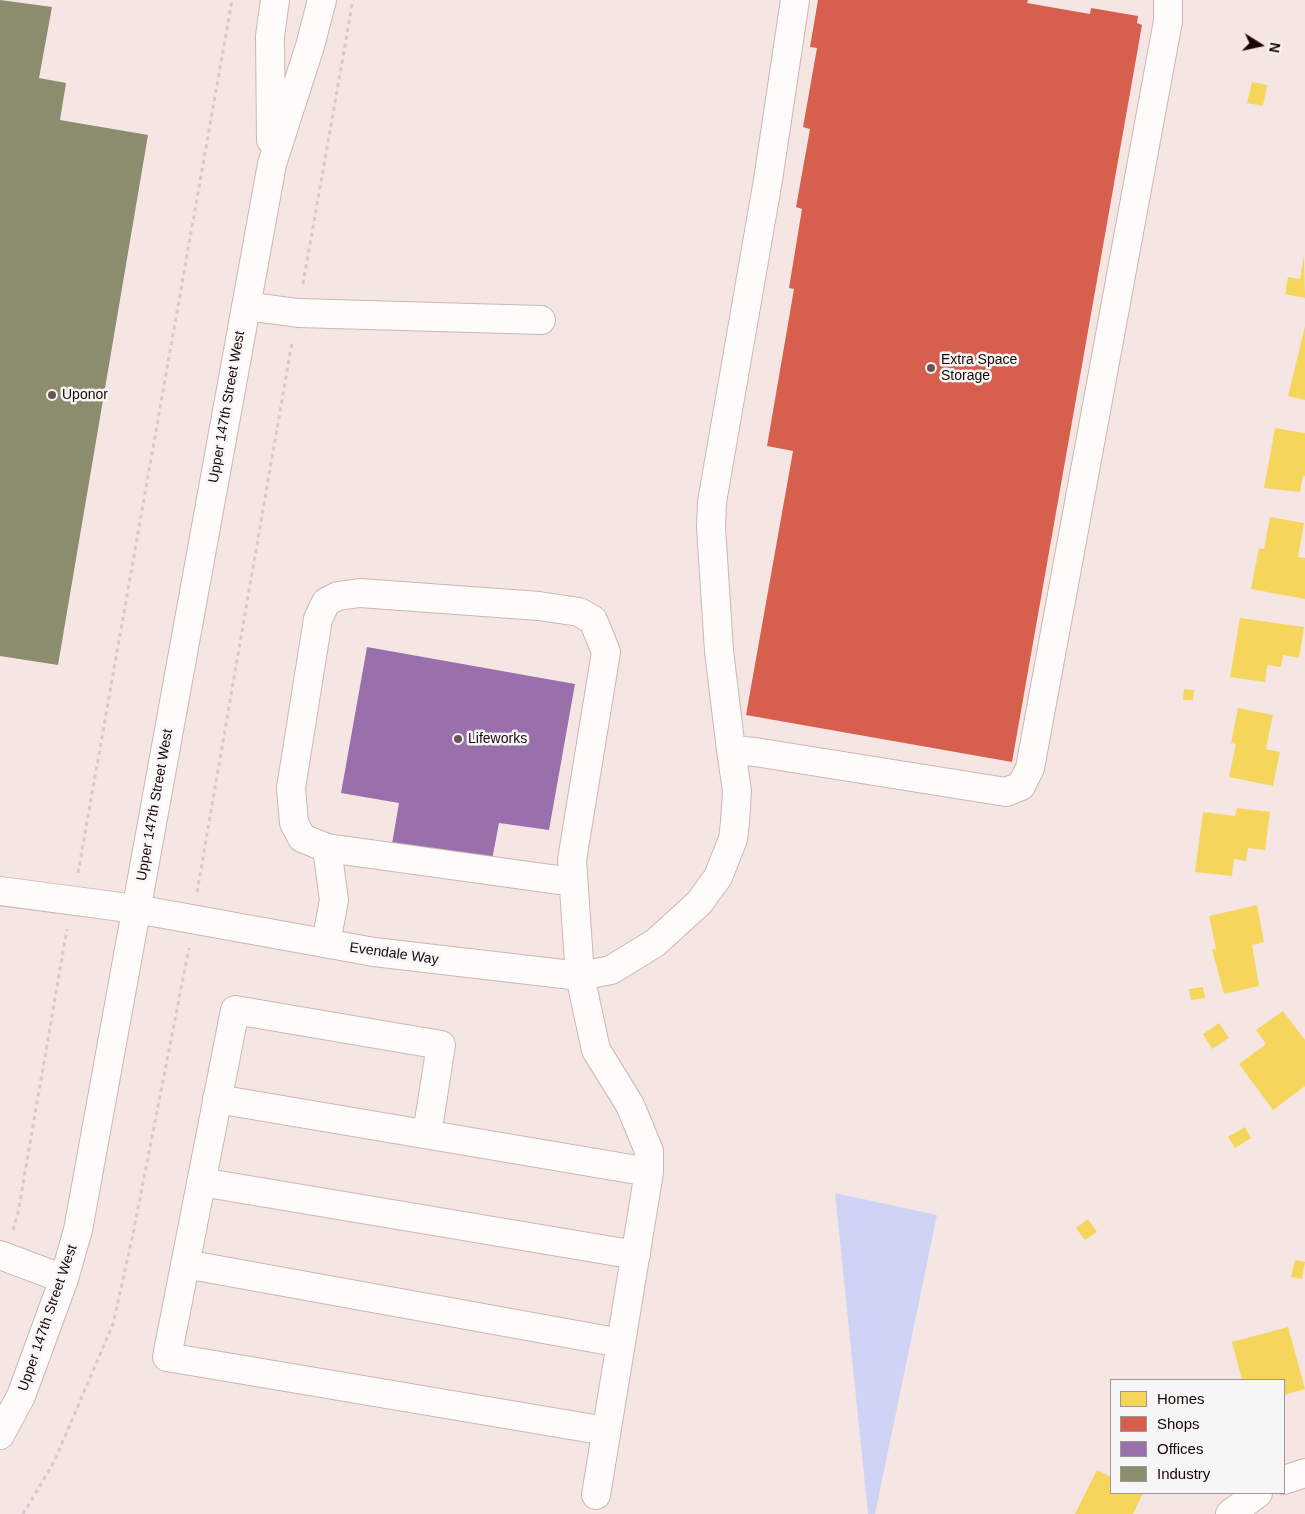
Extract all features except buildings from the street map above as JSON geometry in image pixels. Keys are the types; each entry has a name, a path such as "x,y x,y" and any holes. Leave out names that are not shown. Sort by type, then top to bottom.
{"street":[{"name":"Upper 147th Street West","path":"272,164 270,36 275,0"},
{"name":"Upper 147th Street West","path":"0,1435 21,1396 64,1279 78,1230 272,164 310,46 322,0"},
{"name":"Evendale Way","path":"0,891 136,909 374,952 580,976 611,970 655,943 699,903 718,877 733,839 737,791 719,650 711,527 712,502 767,190 796,0"},
{"path":"731,750 755,752 1006,792 1020,786 1026,780 1030,768 1166,30 1169,9 1168,0"},
{"path":"246,306 298,313 541,320"},
{"path":"573,882 327,848 302,838 294,823 291,788 318,619 326,602 346,593 360,593 539,606 579,612 593,620 606,652 572,860 580,976 596,1050 630,1105 649,1151 649,1172 596,1495"},
{"path":"326,944 334,900 327,848"},
{"path":"427,1134 441,1045 235,1010 167,1357 606,1432"},
{"path":"217,1098 649,1172"},
{"path":"201,1182 636,1255"},
{"path":"2,1256 64,1279"},
{"path":"185,1264 621,1343"},
{"path":"1285,1480 1305,1473"},
{"path":"1230,1514 1257,1494"}],"path":[{"path":"2,1256 18,1213 232,0"},
{"path":"23,1514 54,1462 113,1324 139,1205 187,963 193,919 353,0"}],"water":[{"path":"835,1193 937,1215 875,1514 868,1514"}],"place":[{"name":"Extra Space Storage","path":"931,368"},
{"name":"Uponor","path":"52,395"},
{"name":"Lifeworks","path":"458,739"}]}
